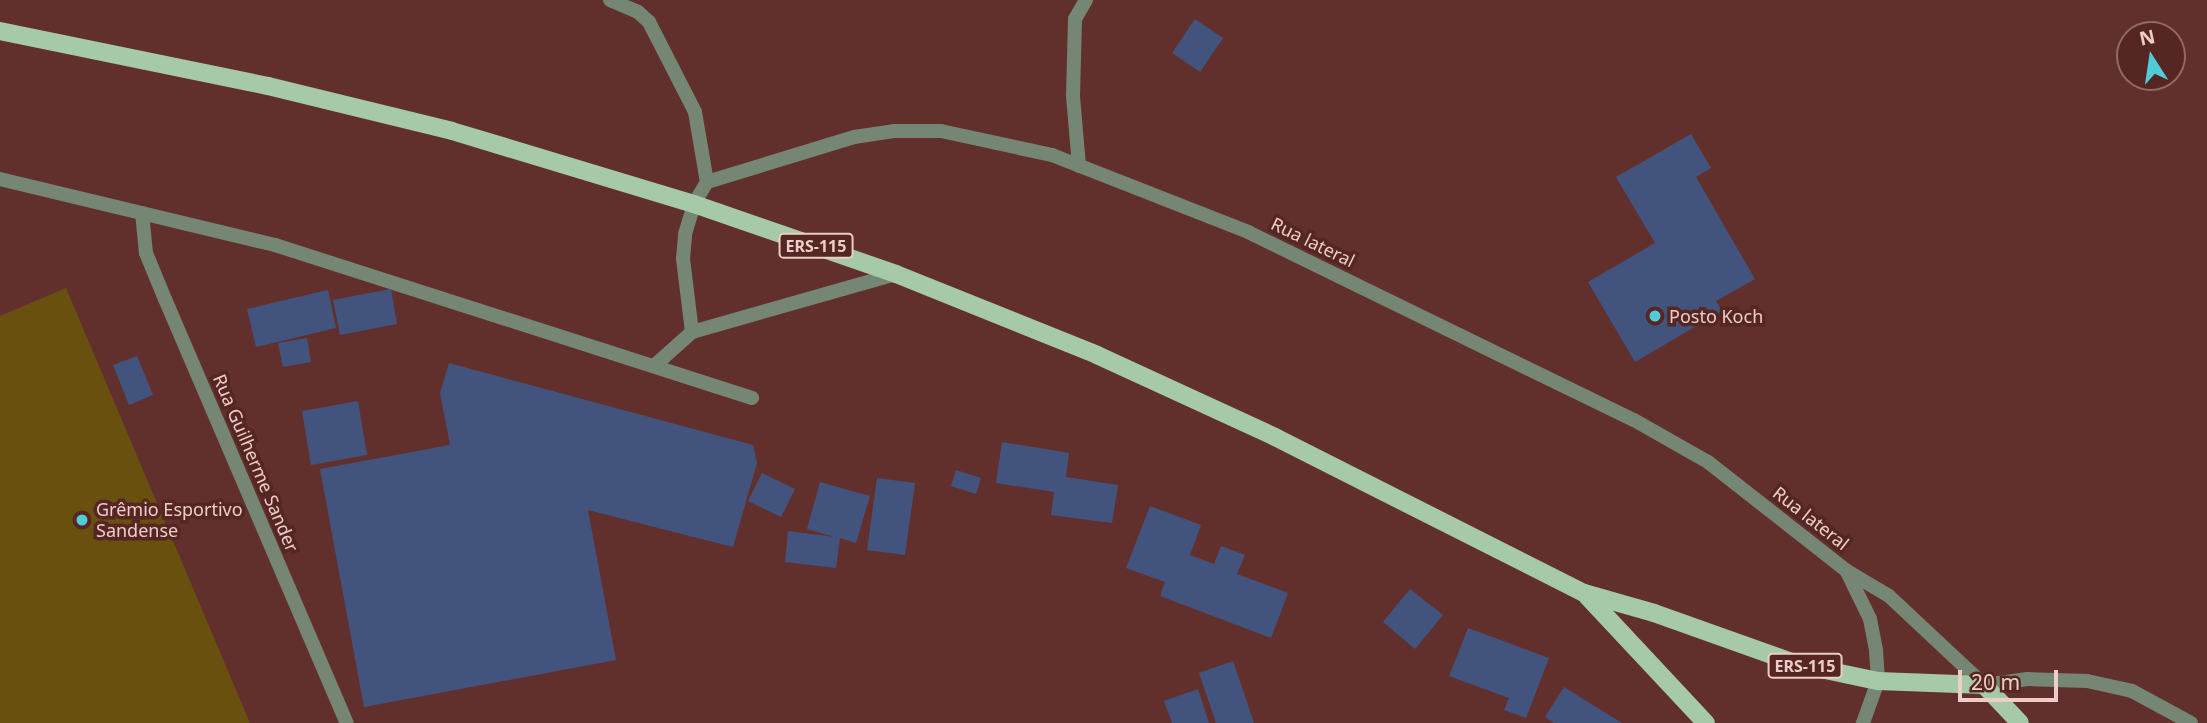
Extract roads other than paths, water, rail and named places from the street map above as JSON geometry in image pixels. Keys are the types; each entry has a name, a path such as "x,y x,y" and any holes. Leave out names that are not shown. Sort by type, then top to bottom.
{"main road":[{"name":"ERS-115","path":"0,31 255,83 452,131 694,204 896,274 1097,355 1262,431 1584,593 1654,613 1797,664 1878,681 1984,685"},
{"name":"ERS-115","path":"1584,593 1706,723"},
{"path":"1984,685 2020,723"}],"street":[{"path":"610,0 639,12 649,22 695,112 707,181 694,204 685,234 683,259 692,332"},
{"path":"1079,166 1073,96 1075,19 1086,0"},
{"name":"Rua lateral","path":"707,181 854,137 894,131 941,131 1052,155 1248,232 1634,420 1708,462 1847,571 1889,596 1984,685"},
{"path":"0,179 275,245 752,398"},
{"name":"Rua Guilherme Sander","path":"142,213 146,253 347,723"},
{"path":"654,366 692,332 896,274"},
{"name":"Rua lateral","path":"1847,571 1870,619 1878,681"},
{"path":"1984,685 2028,679 2087,681 2132,691 2189,722"},
{"path":"1863,723 1878,681"},
{"path":"2167,723 2189,722"}],"place":[{"name":"Posto Koch","path":"1655,316"},
{"name":"Grêmio Esportivo Sandense","path":"82,520"}]}
